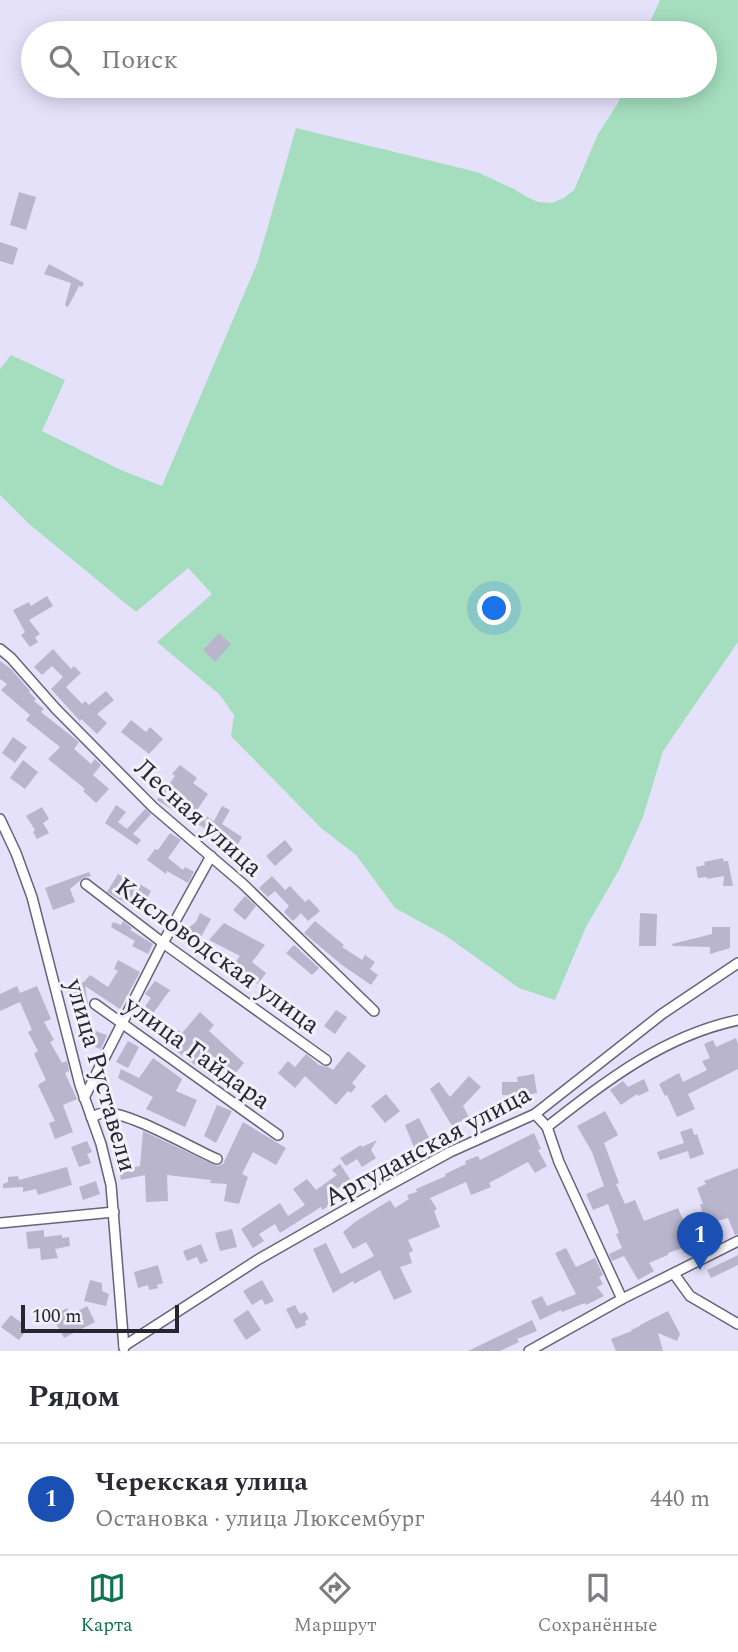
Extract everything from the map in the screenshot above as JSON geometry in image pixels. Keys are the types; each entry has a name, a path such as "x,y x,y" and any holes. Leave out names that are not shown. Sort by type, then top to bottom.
{"street":[{"name":"Лесная улица","path":"0,649 144,798 243,884 374,1011"},
{"name":"улица Руставели","path":"0,819 32,897 84,1098 111,1185 124,1349"},
{"path":"84,1098 121,1022 211,856"},
{"name":"Кисловодская улица","path":"86,884 326,1060"},
{"name":"Аргуданская улица","path":"124,1349 259,1259 450,1152 535,1114 662,1014 738,963"},
{"name":"улица Гайдара","path":"94,1004 278,1135"},
{"path":"547,1127 598,1088 657,1049 699,1030 738,1020"},
{"path":"91,1117 102,1113 120,1115 179,1140 217,1160"},
{"path":"535,1114 547,1127 564,1173 622,1299"},
{"path":"0,1223 114,1212"},
{"path":"529,1351 622,1299 738,1241"},
{"path":"674,1274 690,1296 738,1324"}],"green space":[{"path":"660,0 738,0 738,642 663,751 643,817 619,870 586,927 555,1000 519,988 446,936 395,908 356,855 321,828 231,736 234,715 219,694 157,642 212,594 188,568 136,612 28,523 0,495 0,369 11,355 65,380 42,431 121,470 162,486 258,261 296,128 477,172 538,202 552,203 574,190 598,134 620,98 717,98 717,21 650,21"}],"building":[{"path":"19,192 36,197 26,230 10,225"},
{"path":"0,242 18,248 13,265 0,261"},
{"path":"49,264 84,283 82,287 79,286 68,307 65,305 71,283 44,274"},
{"path":"47,596 53,606 29,620 40,634 35,637 38,642 30,647 21,635 25,632 13,610 29,602 31,606"},
{"path":"219,633 231,644 215,662 203,650"},
{"path":"53,649 71,669 74,666 81,673 66,687 82,704 85,701 89,705 106,691 114,700 97,714 107,723 97,734 81,719 80,721 51,689 63,677 52,666 42,675 34,667"},
{"path":"0,661 11,669 30,691 36,699 34,701 44,709 41,712 79,742 74,749 91,764 95,759 101,765 93,775 109,789 96,803 83,791 85,789 48,759 60,747 26,720 30,715 1,690 7,684 0,679"},
{"path":"131,720 146,732 150,727 163,739 149,754 121,732"},
{"path":"13,737 27,747 15,763 2,753"},
{"path":"23,760 38,772 25,789 10,778"},
{"path":"180,765 197,778 193,783 208,794 197,810 214,821 222,806 230,810 222,824 242,837 233,853 215,844 220,837 199,825 196,829 189,824 191,821 157,800"},
{"path":"116,805 126,812 118,822 127,829 145,809 151,814 133,834 141,840 137,845 105,823"},
{"path":"42,807 49,819 43,823 49,833 37,839 26,816"},
{"path":"170,833 181,840 168,858 183,870 185,867 194,872 188,883 167,871 166,874 147,860"},
{"path":"285,840 293,850 275,866 266,856"},
{"path":"723,858 724,864 724,861 728,861 733,886 723,886 724,876 698,878 696,867 705,865 704,862"},
{"path":"89,872 91,876 83,878 70,889 75,902 53,910 45,888"},
{"path":"118,874 151,891 144,903 137,898 132,907 107,892"},
{"path":"272,876 285,890 290,886 305,902 309,899 320,911 308,921 301,913 293,921 284,912 289,906 275,891 268,897 259,888"},
{"path":"245,896 256,906 245,920 233,910"},
{"path":"200,913 211,919 200,939 191,935 186,944 179,940 183,932 196,922"},
{"path":"640,913 657,914 656,946 639,946"},
{"path":"123,921 132,928 130,930 153,944 148,954 132,946 135,941 111,927 113,922 121,925"},
{"path":"315,921 344,945 342,947 362,960 365,955 375,962 370,969 378,975 371,985 304,933"},
{"path":"224,923 265,945 252,962 266,973 258,984 244,974 240,980 228,971 240,956 209,940"},
{"path":"712,927 730,927 730,948 710,954 710,947 672,944 712,934"},
{"path":"294,945 319,968 312,975 286,953"},
{"path":"118,960 140,972 120,1009 85,986 88,1004 70,1007 66,986 84,982 90,975 108,987 118,971 114,969"},
{"path":"155,981 170,990 151,1016 157,1020 149,1031 135,1020 151,998 145,994"},
{"path":"17,986 20,993 37,986 51,1019 44,1022 54,1040 50,1042 62,1063 67,1061 69,1071 65,1073 77,1099 63,1105 73,1132 55,1139 49,1123 55,1121 38,1085 46,1080 34,1054 38,1051 28,1032 32,1030 20,1002 0,1011 0,994"},
{"path":"336,1010 347,1017 335,1034 324,1026"},
{"path":"200,1012 214,1025 209,1031 244,1063 232,1077 218,1065 210,1076 167,1044 178,1030 182,1033"},
{"path":"90,1029 107,1035 101,1049 85,1044"},
{"path":"736,1038 738,1069 688,1094 695,1109 677,1117 659,1084 679,1073 683,1082 707,1070 702,1061 710,1058 704,1044 713,1040 716,1047"},
{"path":"128,1041 139,1047 128,1068 116,1062"},
{"path":"348,1051 366,1066 352,1083 356,1087 351,1093 348,1091 336,1105 305,1076 295,1088 278,1073 288,1061 295,1067 306,1054 319,1065 333,1070"},
{"path":"153,1058 182,1079 176,1091 197,1100 185,1127 146,1109 153,1097 118,1078 121,1069 139,1078"},
{"path":"534,1074 537,1093 502,1095 502,1082 518,1082 517,1077"},
{"path":"469,1076 481,1087 463,1106 469,1117 452,1126 430,1089 439,1082 450,1097"},
{"path":"644,1079 649,1091 638,1096 637,1094 621,1105 610,1090 623,1081 628,1087"},
{"path":"386,1094 400,1111 385,1123 371,1106"},
{"path":"217,1105 232,1111 216,1143 204,1136"},
{"path":"605,1111 618,1135 604,1143 625,1204 635,1200 644,1221 678,1208 687,1229 705,1222 700,1204 703,1204 697,1188 706,1184 704,1181 738,1168 738,1234 735,1235 728,1218 713,1222 717,1236 668,1253 649,1263 654,1271 638,1280 624,1256 612,1261 609,1254 622,1248 616,1234 619,1233 608,1204 593,1210 586,1194 604,1186 592,1152 577,1126"},
{"path":"419,1118 432,1144 416,1152 405,1125"},
{"path":"243,1122 286,1148 276,1165 253,1152 242,1174 248,1177 239,1204 224,1201 227,1184 210,1183 211,1180 167,1175 168,1201 146,1202 145,1175 121,1180 119,1170 140,1166 143,1131 217,1166 223,1164"},
{"path":"692,1128 704,1154 690,1159 688,1151 660,1160 657,1152 684,1143 680,1132"},
{"path":"534,1133 541,1149 538,1150 547,1166 535,1173 528,1162 489,1183 491,1187 471,1195 466,1182 430,1198 437,1209 434,1211 440,1227 408,1240 413,1251 409,1253 412,1263 400,1267 412,1292 394,1300 380,1270 333,1293 313,1249 326,1243 341,1274 374,1256 366,1242 353,1249 343,1232 355,1222 390,1200 395,1208 409,1199 407,1195 446,1176 445,1174 466,1164 465,1161 478,1156 480,1160"},
{"path":"377,1140 371,1150 376,1158 362,1167 357,1159 346,1166 340,1158 361,1145 362,1147"},
{"path":"87,1141 92,1152 87,1154 91,1163 79,1167 71,1147"},
{"path":"340,1164 350,1179 329,1195 334,1203 322,1210 321,1207 280,1233 275,1224 259,1234 264,1241 253,1248 241,1229 280,1203 288,1216 305,1205 293,1189 307,1179 316,1190 337,1175 332,1170"},
{"path":"67,1167 72,1185 38,1195 36,1189 23,1192 23,1187 3,1188 8,1177 18,1176 19,1180"},
{"path":"96,1181 100,1194 83,1200 79,1187"},
{"path":"232,1229 237,1247 220,1251 215,1233"},
{"path":"44,1230 44,1237 69,1237 70,1246 55,1249 58,1258 41,1260 40,1248 28,1249 26,1232"},
{"path":"201,1244 208,1261 200,1264 197,1257 187,1261 183,1251"},
{"path":"566,1248 576,1267 595,1258 603,1275 599,1277 603,1284 597,1287 604,1296 586,1305 585,1303 562,1312 561,1310 540,1320 531,1301 542,1296 547,1306 576,1294 555,1253"},
{"path":"738,1255 738,1265 711,1278 707,1270"},
{"path":"158,1265 163,1283 157,1285 158,1288 149,1290 148,1285 138,1288 134,1272"},
{"path":"90,1280 102,1283 102,1291 109,1294 106,1306 84,1301"},
{"path":"262,1280 274,1301 265,1305 262,1299 252,1305 243,1291"},
{"path":"295,1305 300,1314 305,1312 309,1319 305,1321 306,1325 296,1329 286,1309"},
{"path":"87,1306 95,1322 64,1338 55,1322 63,1318 60,1312 67,1308 71,1315"},
{"path":"248,1310 261,1330 246,1340 233,1320"},
{"path":"668,1311 680,1334 677,1341 658,1333 663,1351 616,1351 611,1339"},
{"path":"11,1315 23,1324 20,1329 25,1332 19,1340 1,1327"},
{"path":"532,1320 537,1331 517,1339 519,1342 500,1351 468,1351"}],"place":[{"name":"Черекская улица","path":"700,1270"}]}
